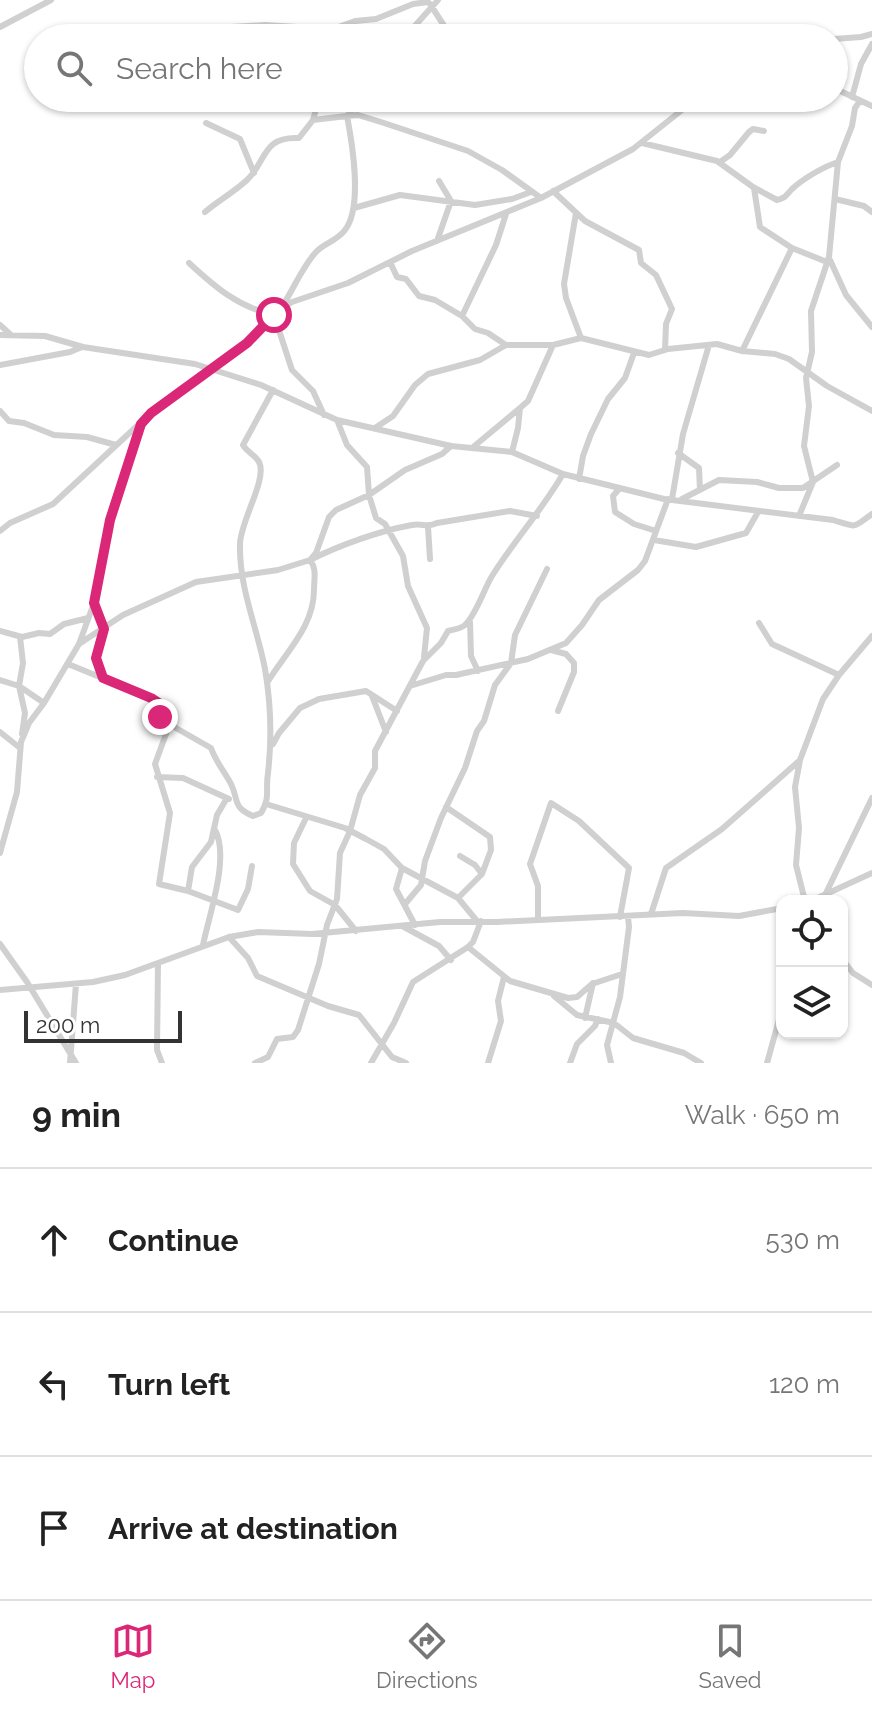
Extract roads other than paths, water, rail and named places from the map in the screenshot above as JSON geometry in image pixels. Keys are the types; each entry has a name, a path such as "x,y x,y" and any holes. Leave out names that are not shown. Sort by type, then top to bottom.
{"street":[{"path":"0,27 51,0"},
{"path":"348,24 376,19 413,4 438,0"},
{"path":"414,24 429,3"},
{"path":"429,3 443,24"},
{"path":"848,38 872,34"},
{"path":"852,97 863,58 872,44"},
{"path":"848,95 872,106"},
{"path":"799,516 813,482 804,446 809,406 806,378 812,352 811,311 828,259 838,162 860,101"},
{"path":"205,212 254,173 269,147 286,138 299,138 315,112"},
{"path":"282,308 314,254 346,229 354,208 353,140 347,116 349,112"},
{"path":"0,531 10,523 53,504 151,413 247,343 282,308 348,283 437,241 541,198 642,143 680,112"},
{"path":"313,120 358,115 464,149 502,170 541,198"},
{"path":"206,123 240,139 254,173"},
{"path":"720,162 753,129 764,131"},
{"path":"642,143 672,152 712,158 753,187 780,200 815,173 838,162"},
{"path":"439,181 451,201"},
{"path":"753,187 760,227 792,248 828,259"},
{"path":"553,191 585,221 636,247 641,263 656,275 672,309 666,324 665,350"},
{"path":"354,208 400,195 480,205 531,192"},
{"path":"835,199 864,206 872,212"},
{"path":"437,241 451,201"},
{"path":"576,213 564,284 581,338"},
{"path":"462,316 496,245 506,214"},
{"path":"742,351 792,248"},
{"path":"828,259 846,295 872,327"},
{"path":"390,262 397,277 406,279 419,296 435,300 462,316 475,329 488,333 506,345"},
{"path":"189,263 230,298 274,315"},
{"path":"274,315 292,370 313,391 325,416"},
{"path":"0,325 11,335"},
{"path":"0,335 45,336 83,347 195,364 273,390 337,420 451,446 512,452 563,474 619,489 758,512 833,520 855,527 872,514"},
{"path":"375,429 393,416 415,385 428,374 480,360 506,345 553,345 581,338 652,355 665,350 709,345 775,354 789,359 872,411"},
{"path":"472,448 528,401 553,345"},
{"path":"410,686 446,675 511,663 551,650 572,636 599,600 638,570 649,554 670,499 678,453 709,345"},
{"path":"0,365 83,347"},
{"path":"579,479 591,434 608,399 625,378 634,353"},
{"path":"157,777 183,778 230,798 240,809 253,816 261,813 269,795 267,776 272,747 265,668 241,574 241,530 261,469 259,460 243,445 273,390"},
{"path":"512,452 520,408"},
{"path":"0,411 6,420 24,423 54,435 87,437 116,445"},
{"path":"337,420 347,445 367,467 369,495 376,518 390,532 403,556 408,586 427,628 423,661"},
{"path":"21,745 29,723 79,644 94,603 110,520 141,424"},
{"path":"310,560 316,553 329,517 336,510 369,495 405,470 442,454 451,446"},
{"path":"678,453 699,468 700,491"},
{"path":"681,499 719,480 757,482 793,489 806,487 837,465"},
{"path":"478,671 471,656 471,618 479,597 563,474"},
{"path":"619,489 613,496 615,512 634,524 656,531"},
{"path":"79,644 123,615 196,582 278,570 345,547 364,536 412,525 428,527 440,522 510,511 537,516"},
{"path":"654,540 696,547 709,545 746,533 758,512"},
{"path":"428,527 430,559"},
{"path":"266,686 301,636 314,606 315,572 310,560"},
{"path":"405,904 417,891 423,877 427,854 465,768 477,731 484,721 495,685 511,663 515,635 547,569"},
{"path":"94,603 104,629 96,658 103,678"},
{"path":"0,631 20,637 40,632 50,634 64,624 88,618"},
{"path":"255,1063 268,1057 277,1039 291,1038 296,1034 335,905 339,857 360,795 375,768 375,751 423,661 448,631 462,628 471,618"},
{"path":"759,623 772,644 839,675"},
{"path":"804,895 796,865 799,828 795,787 800,760 821,702 872,636"},
{"path":"0,853 17,792 25,713 19,686 23,666 20,637"},
{"path":"551,650 566,654 574,663 574,672 558,711"},
{"path":"68,664 151,698 163,706 160,717 211,748 217,764 233,788 230,798 217,815 209,846 193,867 188,891"},
{"path":"0,680 19,686 44,703"},
{"path":"272,747 294,715 316,700 366,691 397,711"},
{"path":"372,696 386,732"},
{"path":"170,723 156,756 157,777 170,812 159,884 188,891 238,910 248,889 252,866"},
{"path":"0,732 21,745"},
{"path":"651,914 666,868 722,829 800,760"},
{"path":"826,893 872,798"},
{"path":"538,919 538,886 530,864 551,803 579,821 629,868 624,917 629,934 614,1023 607,1045 611,1063"},
{"path":"266,804 350,831 384,849 402,868 458,898 479,921"},
{"path":"446,807 490,837 491,850 482,874 458,898"},
{"path":"306,818 294,843 293,864 313,894 335,905 356,931"},
{"path":"0,829 9,821"},
{"path":"203,945 219,858 219,837 215,830"},
{"path":"460,856 475,865 482,874"},
{"path":"402,868 396,889 415,925"},
{"path":"822,895 872,873"},
{"path":"0,990 76,984 125,975 203,945 258,932 356,931 479,921 651,914 739,916 776,909"},
{"path":"371,1063 413,982 468,947 477,933 479,921"},
{"path":"404,927 439,946 451,960"},
{"path":"229,937 248,958 257,976 328,1006 359,1015 392,1057 406,1063"},
{"path":"0,944 30,986 70,1052 73,1063"},
{"path":"468,947 504,977 519,985 551,994 574,998 593,983 622,974"},
{"path":"158,963 157,1050 162,1063"},
{"path":"848,967 872,985"},
{"path":"488,1063 501,1021 498,1001 504,977"},
{"path":"585,1018 593,983"},
{"path":"70,1052 76,984"},
{"path":"551,994 567,1009 585,1018 614,1023 633,1038 684,1053 701,1063"},
{"path":"570,1063 577,1044 598,1019"},
{"path":"767,1063 776,1031"}]}
